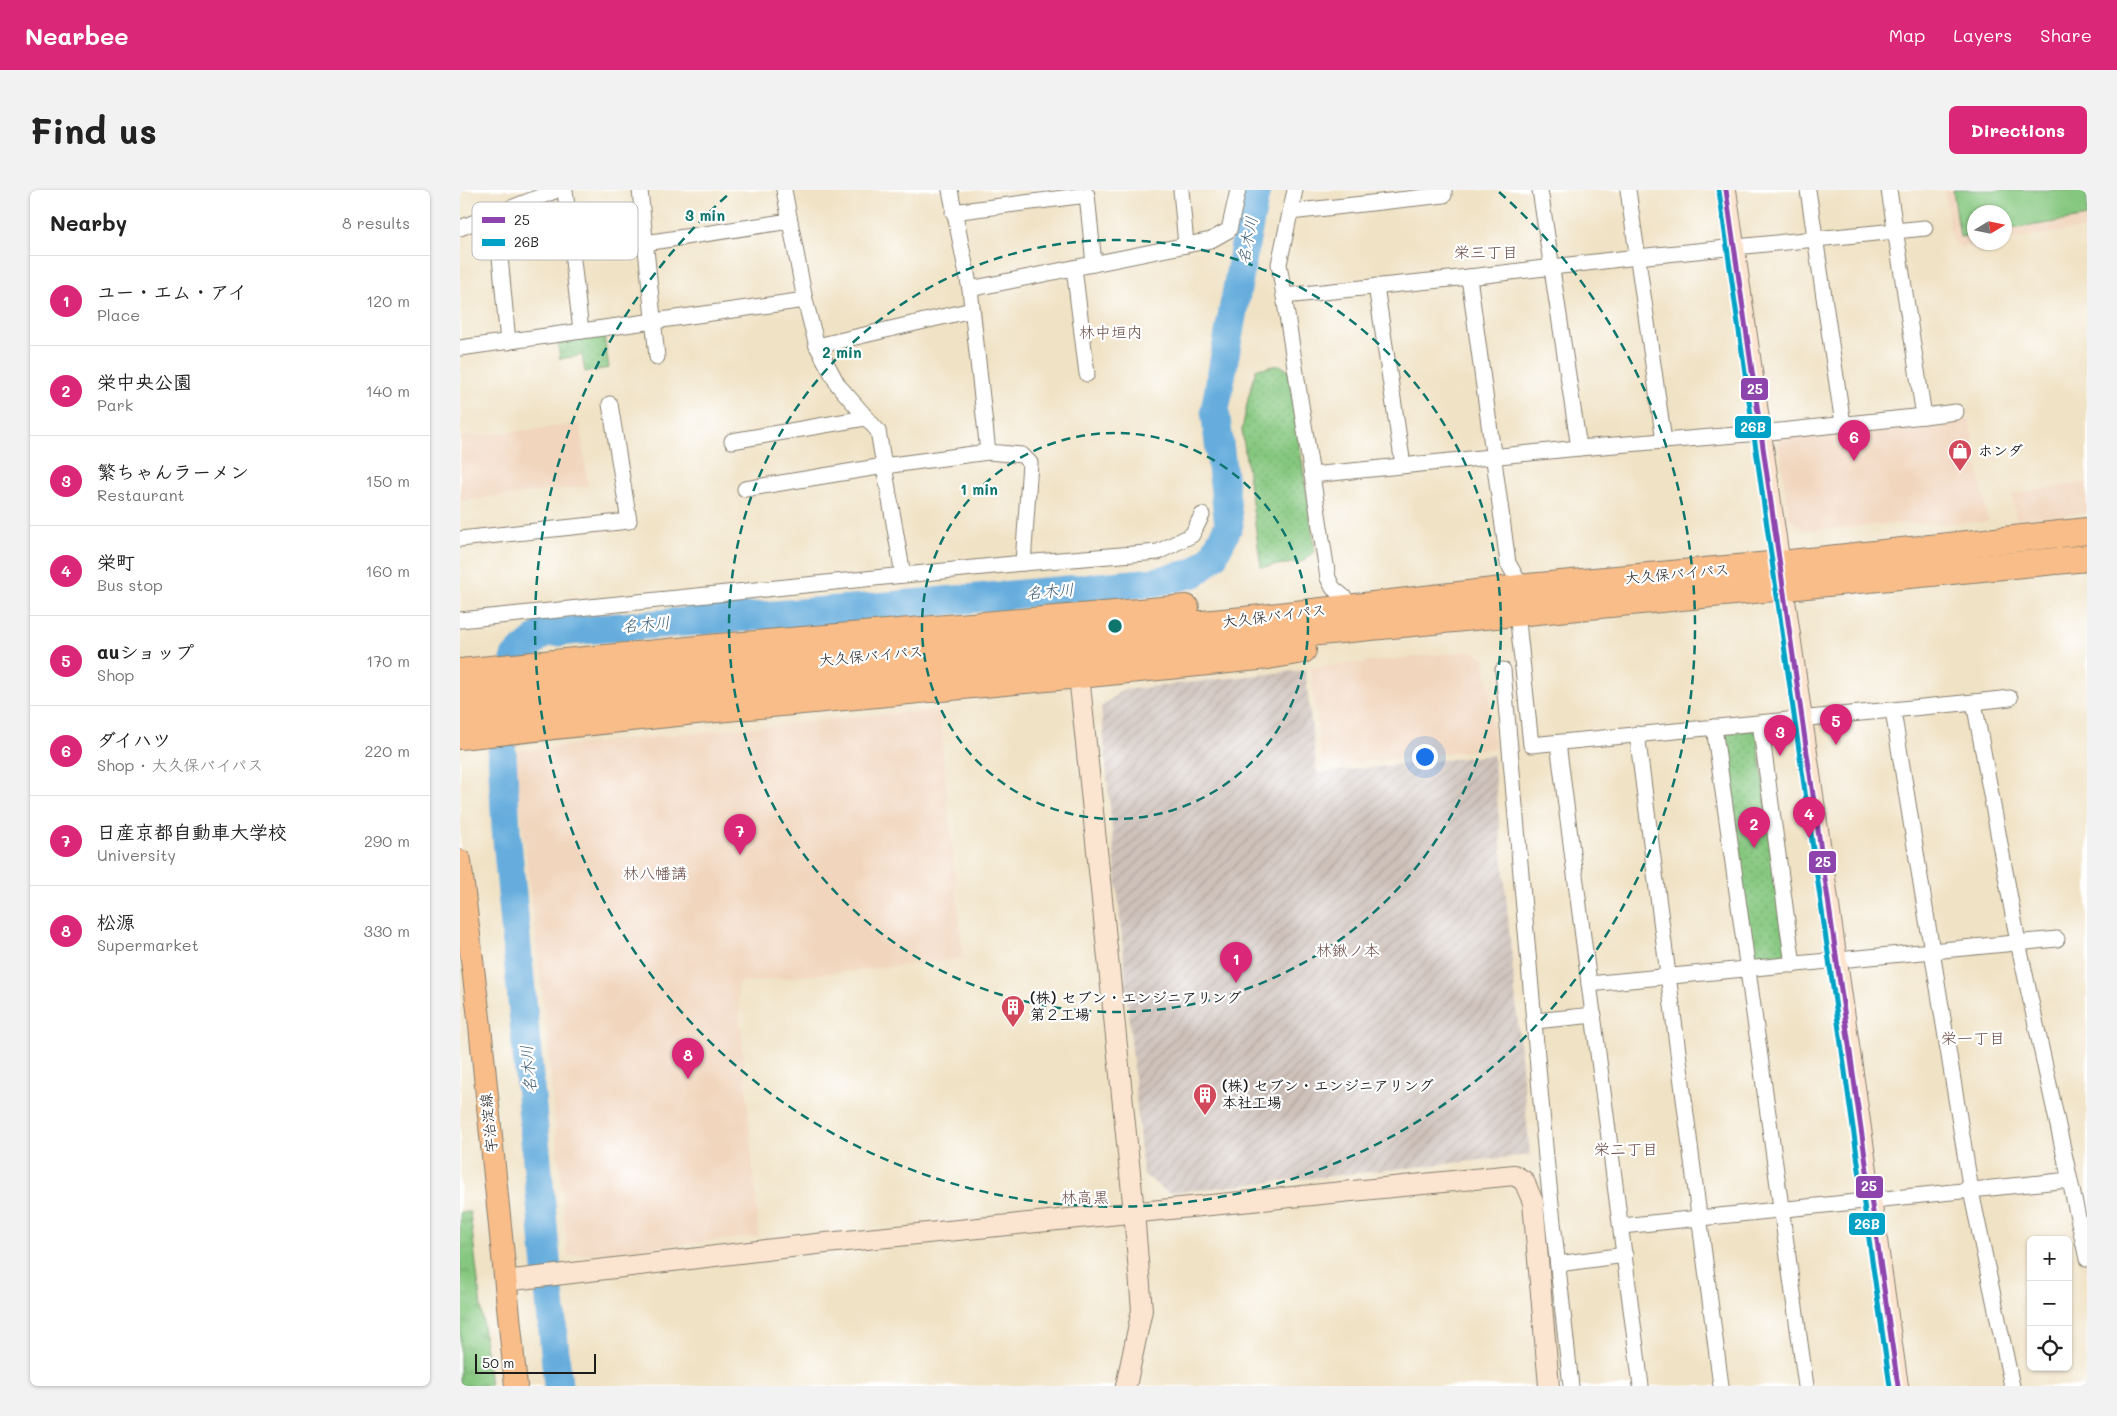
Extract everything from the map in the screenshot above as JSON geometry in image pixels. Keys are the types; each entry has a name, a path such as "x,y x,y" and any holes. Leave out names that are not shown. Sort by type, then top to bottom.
{"highway":[{"name":"大久保バイパス","path":"460,695 1244,630 1430,622 1782,576 2087,531"},
{"name":"大久保バイパス","path":"460,714 1244,630 1398,602 1528,587 1782,576 2087,558"},
{"path":"460,672 728,646 1288,599 1345,598 1398,602"},
{"path":"460,736 696,711 1268,656 1394,636 1430,622"}],"main road":[{"name":"宇治淀線","path":"460,861 514,1280 516,1386"}],"street":[{"path":"526,202 557,190"},
{"path":"640,190 657,358"},
{"path":"784,190 804,300 817,346 838,385 878,432 903,574"},
{"path":"950,190 970,289 988,452"},
{"path":"1181,190 1186,246"},
{"path":"970,289 1211,240 1229,230 1238,190"},
{"path":"1295,190 1279,264 1328,578 1333,588 1345,598"},
{"path":"1290,212 1444,195 1444,190"},
{"path":"1540,190 1579,448"},
{"path":"1628,190 1664,441"},
{"path":"1726,190 1898,1386"},
{"path":"1808,190 1843,424"},
{"path":"1889,190 1924,416"},
{"path":"953,212 1087,195 1094,264"},
{"path":"646,243 790,221"},
{"path":"460,228 472,223"},
{"path":"1284,296 1469,277 1637,256 1925,228"},
{"path":"500,260 508,342"},
{"path":"573,260 581,331"},
{"path":"1074,268 1087,374"},
{"path":"1469,277 1508,564 1517,579 1528,587"},
{"path":"1376,286 1403,465"},
{"path":"460,348 804,300"},
{"path":"817,346 972,310"},
{"path":"460,539 629,521 610,404"},
{"path":"1312,475 1579,448 1760,434 1956,412"},
{"path":"732,441 865,418"},
{"path":"745,489 884,466 988,452 1022,456 1030,464 1022,563"},
{"path":"460,620 903,574 1158,552 1192,535 1202,515"},
{"path":"1518,612 1531,745 1802,718 1893,711 2010,698"},
{"path":"1503,670 1546,1158 1571,1386"},
{"path":"1079,675 1123,1120 1134,1212 1142,1310 1126,1386"},
{"path":"1974,702 2018,942 2087,1259"},
{"path":"1893,711 1971,1191 2012,1386"},
{"path":"1760,723 1793,965"},
{"path":"1714,727 1806,1386"},
{"path":"1637,734 1721,1386"},
{"path":"1558,742 1622,1226 1641,1386"},
{"path":"1590,984 2057,938"},
{"path":"1535,1021 1594,1016"},
{"path":"514,1280 816,1244 1514,1175 1524,1181 1532,1202 1549,1386"},
{"path":"1622,1226 2069,1180"},
{"path":"1558,1264 1624,1255"}],"shaded area":[{"path":"1945,190 2087,190 2087,228 2012,239 2012,205 1967,205 1967,246 1961,247 1951,239"},
{"path":"1969,420 1988,522 1887,524 1805,531 1789,517 1778,438"},
{"path":"580,424 588,486 460,501 460,438"},
{"path":"2087,482 2087,513 2016,520 2012,494"},
{"path":"1473,651 1485,658 1495,748 1322,766 1311,668"},
{"path":"1305,670 1317,773 1493,755 1530,1155 1168,1193 1143,1174 1101,707 1122,690"},
{"path":"939,709 963,959 737,983 759,1236 568,1256 545,1018 514,751"}],"green space":[{"path":"1953,190 2087,190 2087,217 2012,229 2012,205 1967,205 1967,236 1960,237"},
{"path":"604,335 609,368 585,372 582,355 560,359 558,343"},
{"path":"1280,365 1289,371 1315,551 1302,562 1261,567 1242,430 1256,369"},
{"path":"1756,730 1788,958 1759,963 1751,958 1721,739 1726,733"},
{"path":"460,1212 470,1212 490,1386 460,1386"}],"waterway":[{"name":"名木川","path":"515,657 543,633 889,606 1155,582 1194,573 1213,557 1229,525 1215,410 1256,190"},
{"name":"名木川","path":"502,752 506,829 558,1386"}],"transit line":[{"name":"25","path":"1726,190 1898,1386"},
{"name":"26B","path":"1719,191 1890,1386"}],"place":[{"name":"ダイハツ","path":"1854,461"},
{"name":"ホンダ","path":"1960,472"},
{"name":"auショップ","path":"1836,745"},
{"name":"繁ちゃんラーメン","path":"1780,756"},
{"name":"栄町","path":"1809,838"},
{"name":"栄中央公園","path":"1754,848"},
{"name":"日産京都自動車大学校","path":"740,855"},
{"name":"ユー・エム・アイ","path":"1236,983"},
{"name":"(株) セブン・エンジニアリング 第２工場","path":"1013,1028"},
{"name":"松源","path":"688,1079"},
{"name":"(株) セブン・エンジニアリング 本社工場","path":"1205,1116"}],"district":[{"name":"栄三丁目","path":"1486,252"},
{"name":"林中垣内","path":"1111,332"},
{"name":"林八幡講","path":"655,873"},
{"name":"林鍬ノ本","path":"1348,950"},
{"name":"栄一丁目","path":"1973,1038"},
{"name":"栄二丁目","path":"1626,1149"},
{"name":"林高黒","path":"1085,1197"}]}
